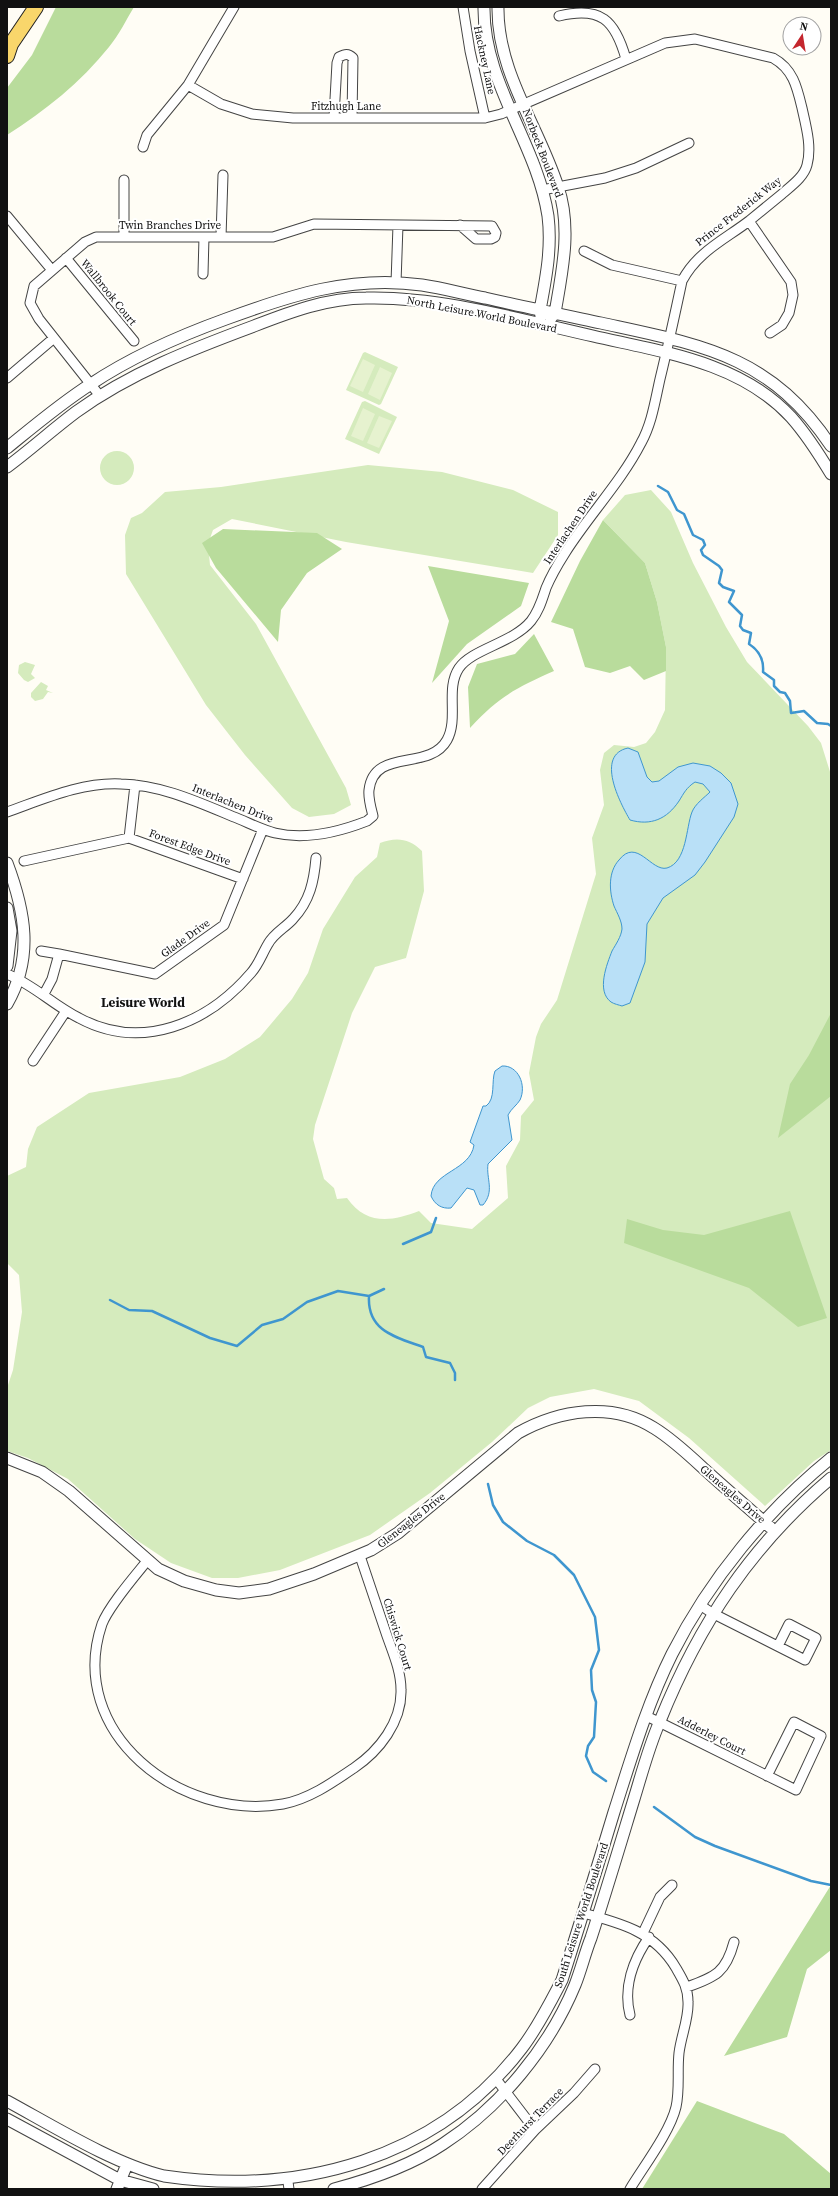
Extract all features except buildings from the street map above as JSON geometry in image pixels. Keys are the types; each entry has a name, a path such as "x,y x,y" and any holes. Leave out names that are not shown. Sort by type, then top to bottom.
{"main road":[{"path":"8,49 36,7"}],"street":[{"path":"143,147 147,135 188,85 234,7"},
{"name":"Hackney Lane","path":"463,7 470,51 485,118"},
{"name":"Norbeck Boulevard","path":"484,7 487,46 498,82 542,190 548,216 550,261 540,310 545,326"},
{"name":"Norbeck Boulevard","path":"498,7 504,54 510,75 524,104 559,187 565,234 564,256 555,313 545,326"},
{"path":"559,16 578,12 600,15 608,22 622,46 626,60"},
{"name":"Prince Frederick Way","path":"510,110 665,43 695,39 773,58 783,63 790,71 797,88 807,129 809,153 808,164 796,182 749,221 702,254 689,268 682,281 670,338"},
{"path":"334,117 337,63 339,56 344,54 353,58 352,117"},
{"name":"Fitzhugh Lane","path":"188,85 221,104 252,114 293,118 485,118 510,110"},
{"path":"542,190 606,178 630,170 689,143"},
{"path":"221,237 223,175"},
{"path":"124,180 124,236"},
{"path":"7,216 51,269"},
{"path":"749,221 791,282 793,295 790,313 782,325 770,333"},
{"name":"Twin Branches Drive","path":"100,396 39,319 30,303 34,286 51,269 84,242 96,237 124,236 273,237 314,224 460,225"},
{"path":"396,283 398,225"},
{"path":"203,274 204,237"},
{"path":"584,250 612,265 682,281"},
{"name":"Wallbrook Court","path":"66,258 134,341"},
{"name":"North Leisure World Boulevard","path":"7,448 91,384 136,357 173,339 297,294 330,286 364,283 422,285 670,338 712,350 735,359 763,375 800,405 831,446"},
{"name":"North Leisure World Boulevard","path":"7,467 76,412 100,396 143,372 218,339 301,309 347,298 384,298 422,300 696,360 730,374 768,397 798,426 831,474"},
{"path":"7,378 54,338"},
{"name":"Interlachen Drive","path":"7,812 83,787 97,784 135,785 181,796 263,829 284,834 309,835 333,831 367,821 373,816 369,790 376,771 389,763 415,760 432,754 446,741 452,728 453,685 459,668 468,659 517,634 530,622 538,610 551,576 566,551 642,442 651,419 670,338"},
{"path":"24,861 129,838 135,785"},
{"name":"Glade Drive","path":"41,951 155,974 224,925 263,829"},
{"name":"Forest Edge Drive","path":"129,838 243,880"},
{"path":"7,974 19,978 44,994 66,1011 105,1029 143,1032 180,1025 213,1009 252,973 275,934 294,918 305,904 313,887 316,858"},
{"path":"7,863 10,881 20,899 25,931 25,952 19,978 7,1004"},
{"path":"7,908 11,931 7,966"},
{"path":"44,994 52,978 59,954"},
{"path":"33,1061 66,1011"},
{"name":"Gleneagles Drive","path":"7,1458 42,1472 69,1491 158,1569 184,1581 216,1590 239,1593 269,1589 360,1556 398,1533 518,1433 542,1421 573,1412 599,1412 629,1417 654,1427 678,1446 774,1531"},
{"name":"South Leisure World Boulevard","path":"7,2101 127,2164 163,2176 229,2185 288,2186 362,2166 408,2145 439,2128 466,2107 496,2079 522,2048 546,2013 562,1980 646,1716 672,1654 718,1578 764,1522 811,1474 831,1458"},
{"name":"South Leisure World Boulevard","path":"334,2189 368,2180 416,2160 443,2144 476,2120 506,2091 535,2056 557,2020 575,1986 659,1722 687,1660 712,1613 727,1591 774,1531 831,1478"},
{"name":"Chiswick Court","path":"146,1560 103,1622 96,1659 99,1701 113,1728 130,1750 145,1766 170,1784 201,1798 224,1804 251,1807 283,1804 309,1796 361,1764 380,1746 399,1710 401,1690 398,1669 360,1556"},
{"path":"700,1606 778,1646"},
{"name":"Adderley Court","path":"646,1716 659,1722 767,1776 796,1790 822,1736 794,1722 767,1776"},
{"path":"630,2015 627,2002 628,1984 635,1961 660,1897 672,1885"},
{"path":"583,1913 630,1926 646,1935 661,1946 687,1987 689,2004 679,2054 679,2090 676,2107 671,2121 630,2189"},
{"path":"687,1987 704,1981 720,1972 729,1960 734,1942"},
{"name":"Deerhurst Terrace","path":"482,2189 535,2130 574,2093 594,2069"},
{"path":"496,2079 535,2130"},
{"path":"7,2119 119,2184 153,2189"},
{"path":"119,2184 127,2164"}],"green space":[{"path":"56,7 134,7 113,42 87,72 49,106 7,135 7,88 32,55"},
{"path":"365,352 398,367 381,404 379,405 346,390 363,353"},
{"path":"363,359 375,365 363,392 350,386"},
{"path":"380,367 392,373 380,400 368,394"},
{"path":"365,401 397,417 379,454 345,439 362,402"},
{"path":"363,408 375,414 363,441 351,436"},
{"path":"379,416 392,421 379,448 367,443"},
{"path":"114,451 120,451 124,452 131,458 134,468 133,475 127,482 120,485 114,485 110,484 103,478 100,471 100,465 101,461 107,454"},
{"path":"368,465 442,472 513,490 558,512 558,535 533,573 346,542 232,519 213,530 208,544 210,565 256,624 346,788 351,805 334,814 309,817 292,808 245,755 206,705 126,574 125,535 131,518 142,513 165,492 221,487"},
{"path":"651,490 671,512 693,563 726,627 747,662 808,726 821,743 831,775 831,1450 814,1461 765,1506 689,1438 639,1401 594,1389 550,1397 528,1408 492,1442 430,1493 370,1535 280,1570 238,1578 212,1578 171,1563 135,1539 68,1479 28,1458 7,1451 7,1388 13,1370 22,1312 19,1275 7,1263 7,1176 26,1167 28,1149 37,1127 89,1093 180,1077 225,1059 260,1037 292,999 308,973 323,929 355,877 377,857 380,843 397,839 412,843 422,851 424,891 406,958 375,967 352,1013 315,1125 313,1139 324,1179 334,1188 337,1199 347,1198 354,1207 371,1217 389,1219 409,1215 419,1211 431,1223 472,1229 508,1198 506,1166 520,1140 521,1116 534,1100 529,1073 536,1037 541,1024 557,1000 596,874 592,838 604,805 600,770 604,753 614,745 634,747 646,743 655,732 665,710 666,647 657,602 645,563 603,520 625,495"},
{"path":"603,520 645,563 657,602 666,647 666,671 644,680 630,666 610,673 585,667 573,629 551,622 580,561"},
{"path":"223,529 317,533 342,549 307,573 281,610 278,642 216,568 202,543"},
{"path":"428,566 529,583 521,606 467,644 432,683 449,621"},
{"path":"534,634 554,671 508,694 490,708 470,728 468,687 477,664 515,654"},
{"path":"25,662 35,665 31,674 35,678 28,682 18,673 19,665"},
{"path":"41,682 48,686 46,690 53,693 48,692 43,699 35,701 31,697 31,693"},
{"path":"831,1013 831,1096 778,1138 790,1084 809,1055"},
{"path":"790,1211 827,1318 798,1327 749,1288 624,1243 627,1219 663,1230 704,1235"},
{"path":"831,1885 831,1950 807,1969 787,2037 724,2056"},
{"path":"697,2101 784,2134 831,2174 831,2189 642,2189"}],"water":[{"path":"628,748 638,752 647,777 652,782 659,781 678,767 693,763 710,766 721,773 731,783 738,804 734,817 705,862 695,875 663,898 647,924 645,962 630,1003 622,1006 611,1002 604,991 603,984 612,951 622,929 614,906 610,888 611,876 615,865 626,854 632,852 638,853 661,868 667,868 674,864 682,852 693,809 710,792 703,784 695,782 687,789 674,807 664,817 658,820 645,822 630,820 616,792 611,769 613,760 618,752"},
{"path":"502,1066 513,1069 517,1072 522,1082 522,1094 520,1100 508,1115 512,1140 488,1164 489,1195 487,1200 483,1205 480,1205 474,1190 467,1188 451,1208 442,1207 435,1202 431,1196 433,1188 438,1181 459,1166 471,1154 474,1145 470,1142 483,1106 486,1106 491,1099 495,1071"}],"waterway":[{"path":"658,486 668,492 677,510 684,514 693,535 703,540 705,545 701,550 703,555 719,566 722,570 719,583 723,587 734,591 729,602 742,615 740,626 743,630 751,633 749,644 759,653 763,664 763,672 774,680 774,686 780,692 785,693 790,701 791,713 804,711 817,723 828,724 831,726"},
{"path":"403,1244 431,1232 436,1218"},
{"path":"369,1296 384,1289"},
{"path":"110,1300 129,1310 152,1311 210,1338 237,1346 262,1325 283,1319 307,1302 338,1291 369,1296 370,1308 378,1325 393,1336 423,1347 426,1357 450,1363 455,1373 455,1380"},
{"path":"488,1484 493,1505 503,1522 527,1541 554,1555 574,1575 595,1617 599,1650 591,1670 592,1690 596,1702 594,1737 588,1746 586,1756 593,1772 606,1781"},
{"path":"654,1807 695,1837 715,1846 811,1881 831,1885"}],"district":[{"name":"Leisure World","path":"143,1002"}]}
